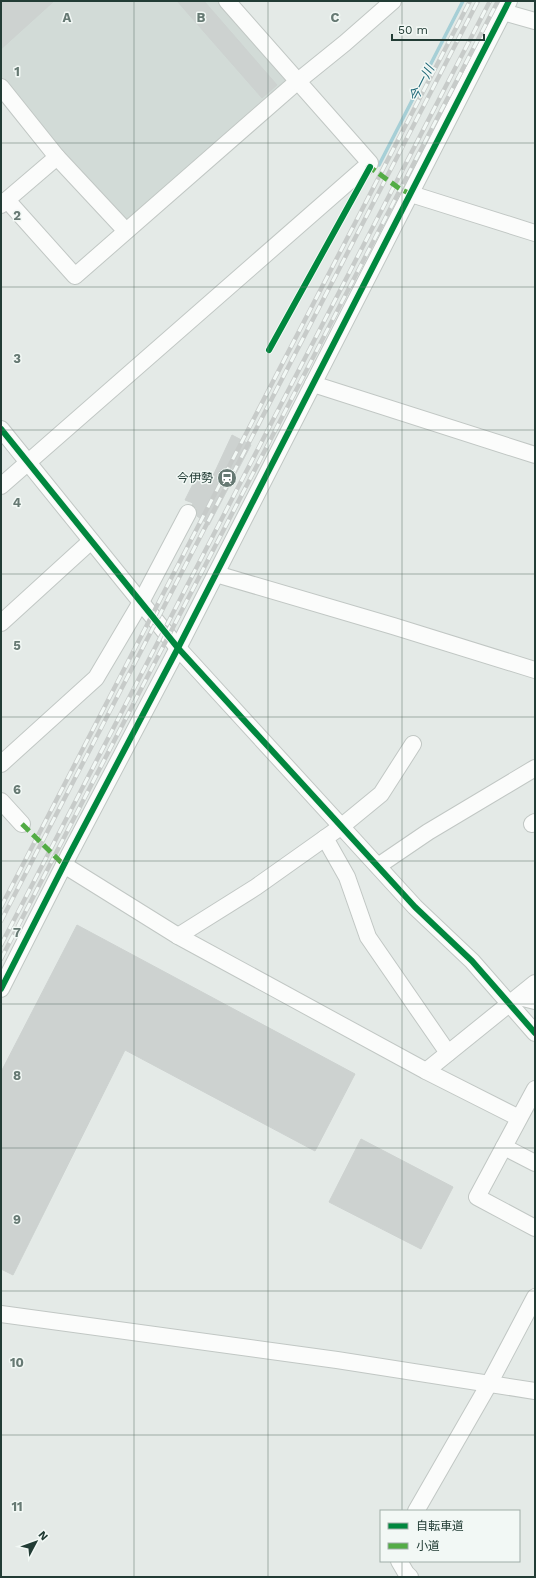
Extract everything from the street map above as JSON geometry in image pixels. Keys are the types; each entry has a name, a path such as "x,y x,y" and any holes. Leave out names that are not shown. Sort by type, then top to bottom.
{"street":[{"path":"57,157 4,203 75,276 298,81 345,43 393,1"},
{"path":"1,486 370,163 231,2"},
{"path":"1,989 64,865 178,648 506,6 535,21"},
{"path":"1,87 57,157 126,231"},
{"path":"411,194 535,233"},
{"path":"313,384 535,455"},
{"path":"1,429 178,648 415,907 514,1001 535,1032"},
{"path":"1,764 96,678 141,602 188,513"},
{"path":"1,623 91,541"},
{"path":"216,574 393,626 535,670"},
{"path":"178,936 256,887 342,826 381,794 413,744"},
{"path":"378,866 428,832 535,768"},
{"path":"1,801 22,824"},
{"path":"325,838 347,877 368,937 448,1053"},
{"path":"64,865 178,936 426,1071 519,1118"},
{"path":"426,1071 535,983"},
{"path":"514,1001 535,1001"},
{"path":"535,1089 477,1198 535,1228"},
{"path":"504,1147 535,1163"},
{"path":"417,1510 489,1384 535,1297"},
{"path":"1,1314 337,1360 535,1390"},
{"path":"400,1562 406,1573 410,1577"}],"shaded area":[{"path":"1,1 222,1 288,75 287,83 123,224 1,82"}],"building":[{"path":"1,1 54,1 1,49"},
{"path":"177,1 204,1 277,85 262,98"},
{"path":"232,435 251,445 209,525 197,516 196,508 192,505 193,503 185,500 198,474 212,478"},
{"path":"77,925 355,1074 315,1151 125,1050 13,1275 1,1269 1,1072"},
{"path":"361,1139 453,1187 421,1249 329,1202"}],"waterway":[{"name":"今一川","path":"379,165 463,1"}],"railway":[{"path":"1,907 470,1"},
{"path":"1,921 478,1"},
{"path":"1,945 490,1"},
{"path":"1,959 498,1"}],"marked path":[{"path":"367,165 400,189 411,194"},
{"path":"22,824 64,865"}],"cycle path":[{"path":"1,989 69,855 178,648 509,1"},
{"path":"269,350 370,167"},
{"path":"1,429 178,648 415,907 472,961 535,1033"}],"place":[{"name":"今伊勢","path":"227,478"}]}
